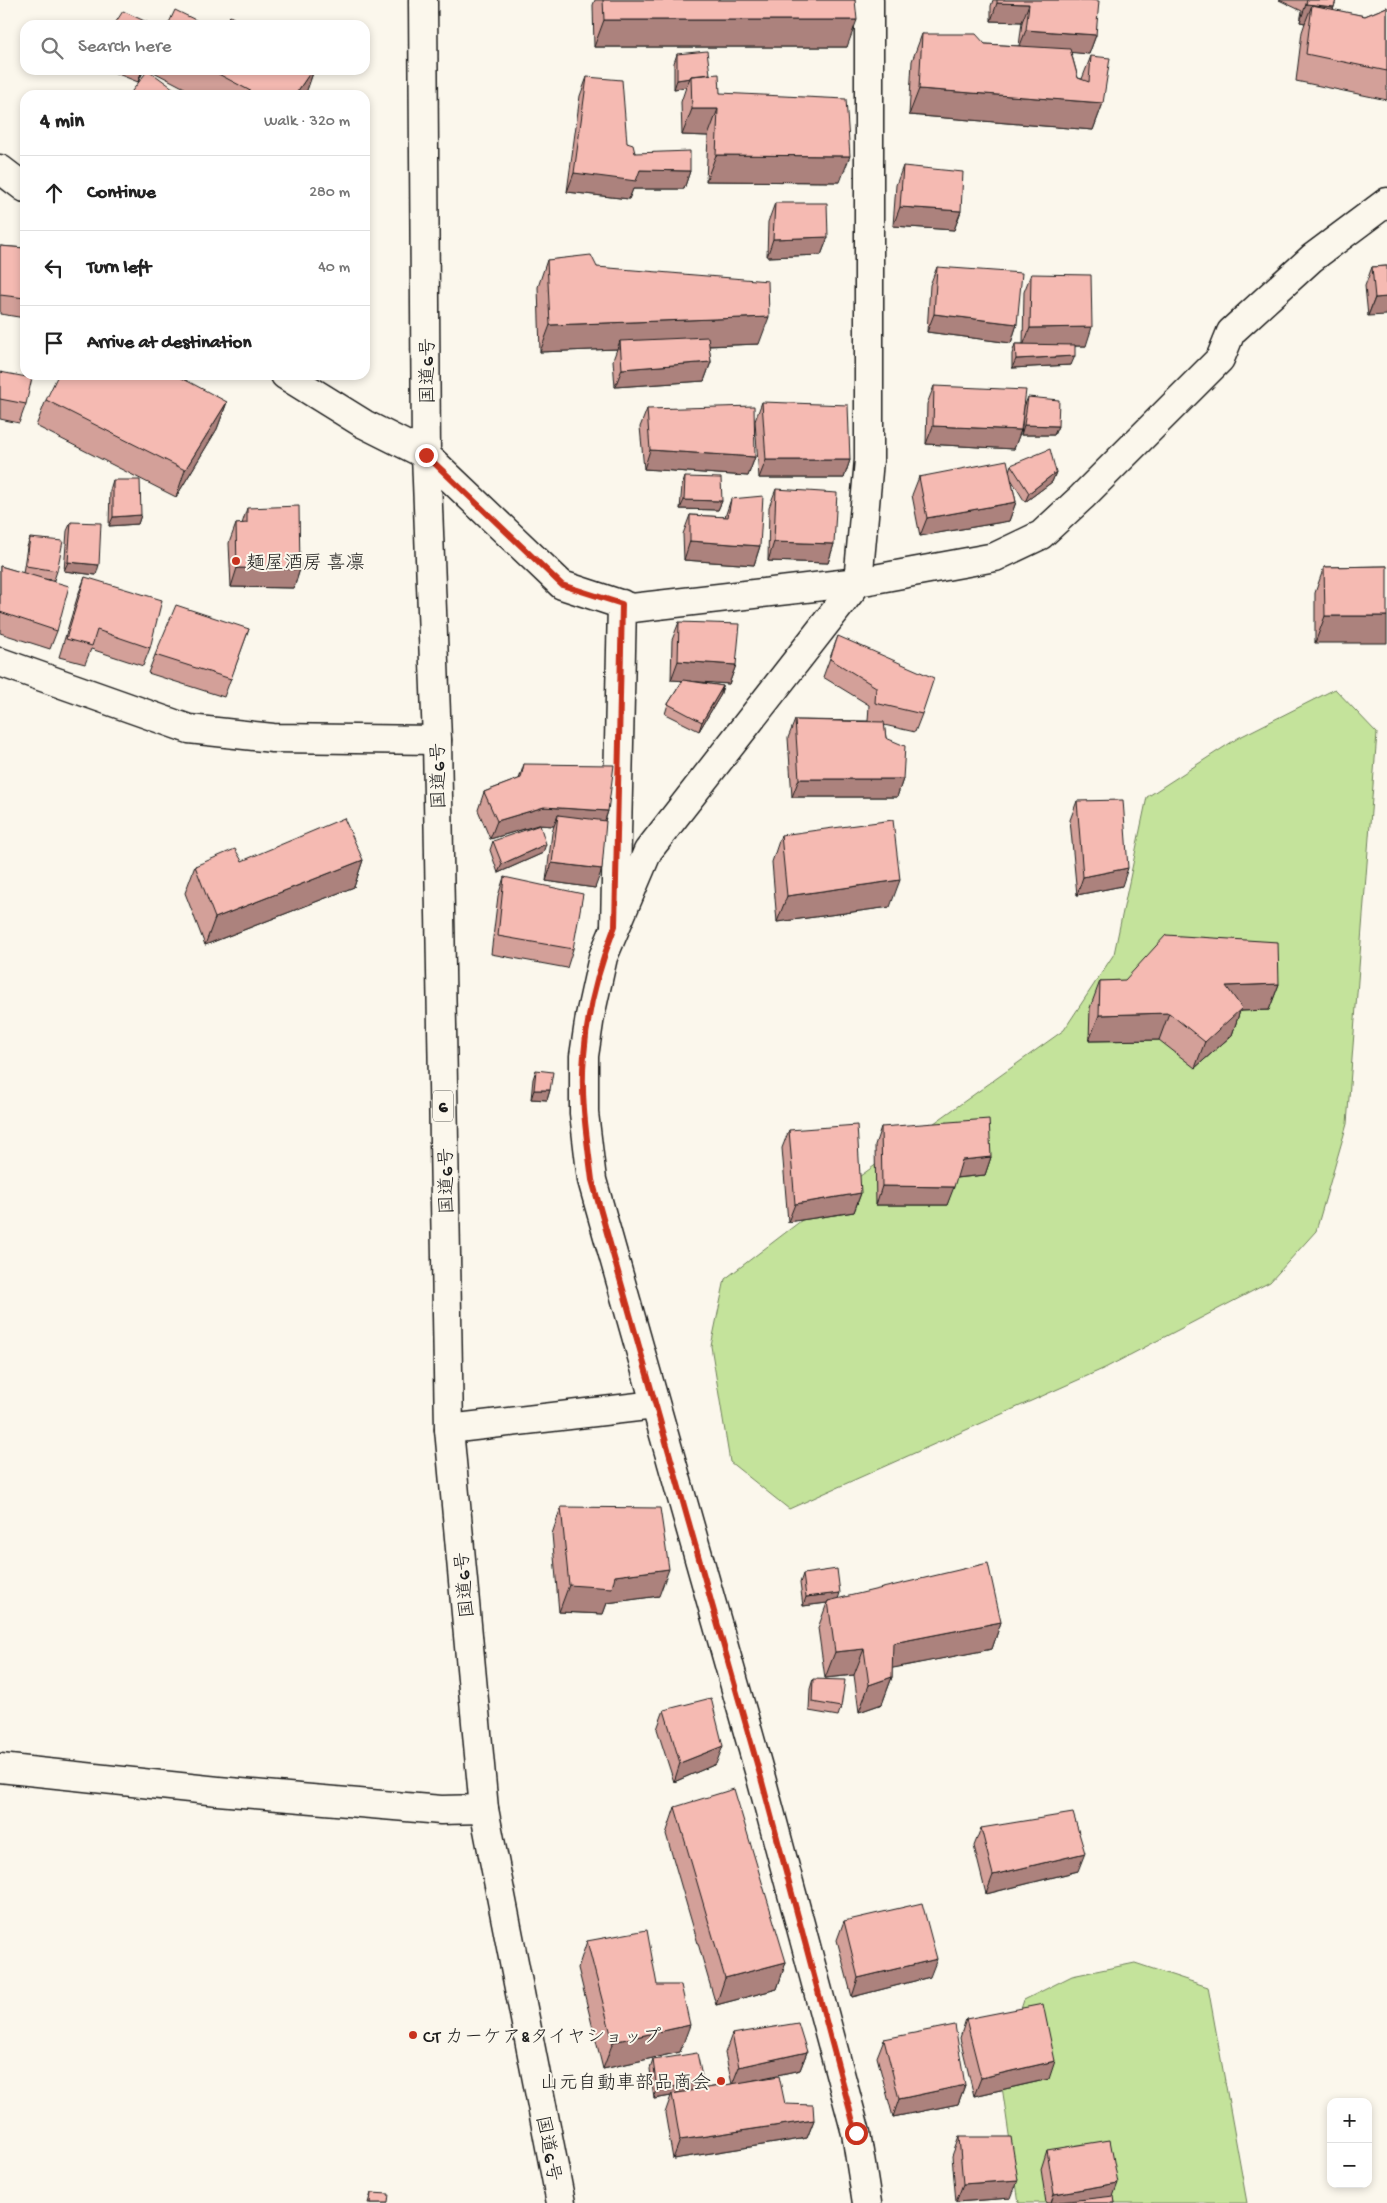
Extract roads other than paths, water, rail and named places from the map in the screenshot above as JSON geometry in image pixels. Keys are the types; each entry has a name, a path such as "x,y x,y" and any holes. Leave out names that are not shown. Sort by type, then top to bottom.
{"main road":[{"name":"国道6号","path":"423,0 426,455 437,740 449,1429 484,1809 561,2203"},
{"path":"867,2203 853,2123 761,1778 592,1180 584,1113 584,1056 602,957 648,850 858,582 869,460 869,0"},
{"path":"0,169 20,184"},
{"path":"293,380 364,424 426,455 562,585 632,608 858,582 995,557 1041,535 1082,497 1220,359 1231,332 1312,258 1387,202"},
{"path":"615,926 622,604"},
{"path":"0,662 189,729 273,738 437,740"},
{"path":"449,1429 655,1405"},
{"path":"0,1768 218,1791 441,1810 484,1809"}],"place":[{"name":"麺屋酒房 喜凛","path":"236,561"},
{"name":"CT カーケア&タイヤショップ","path":"413,2035"},
{"name":"山元自動車部品商会","path":"721,2081"}]}
